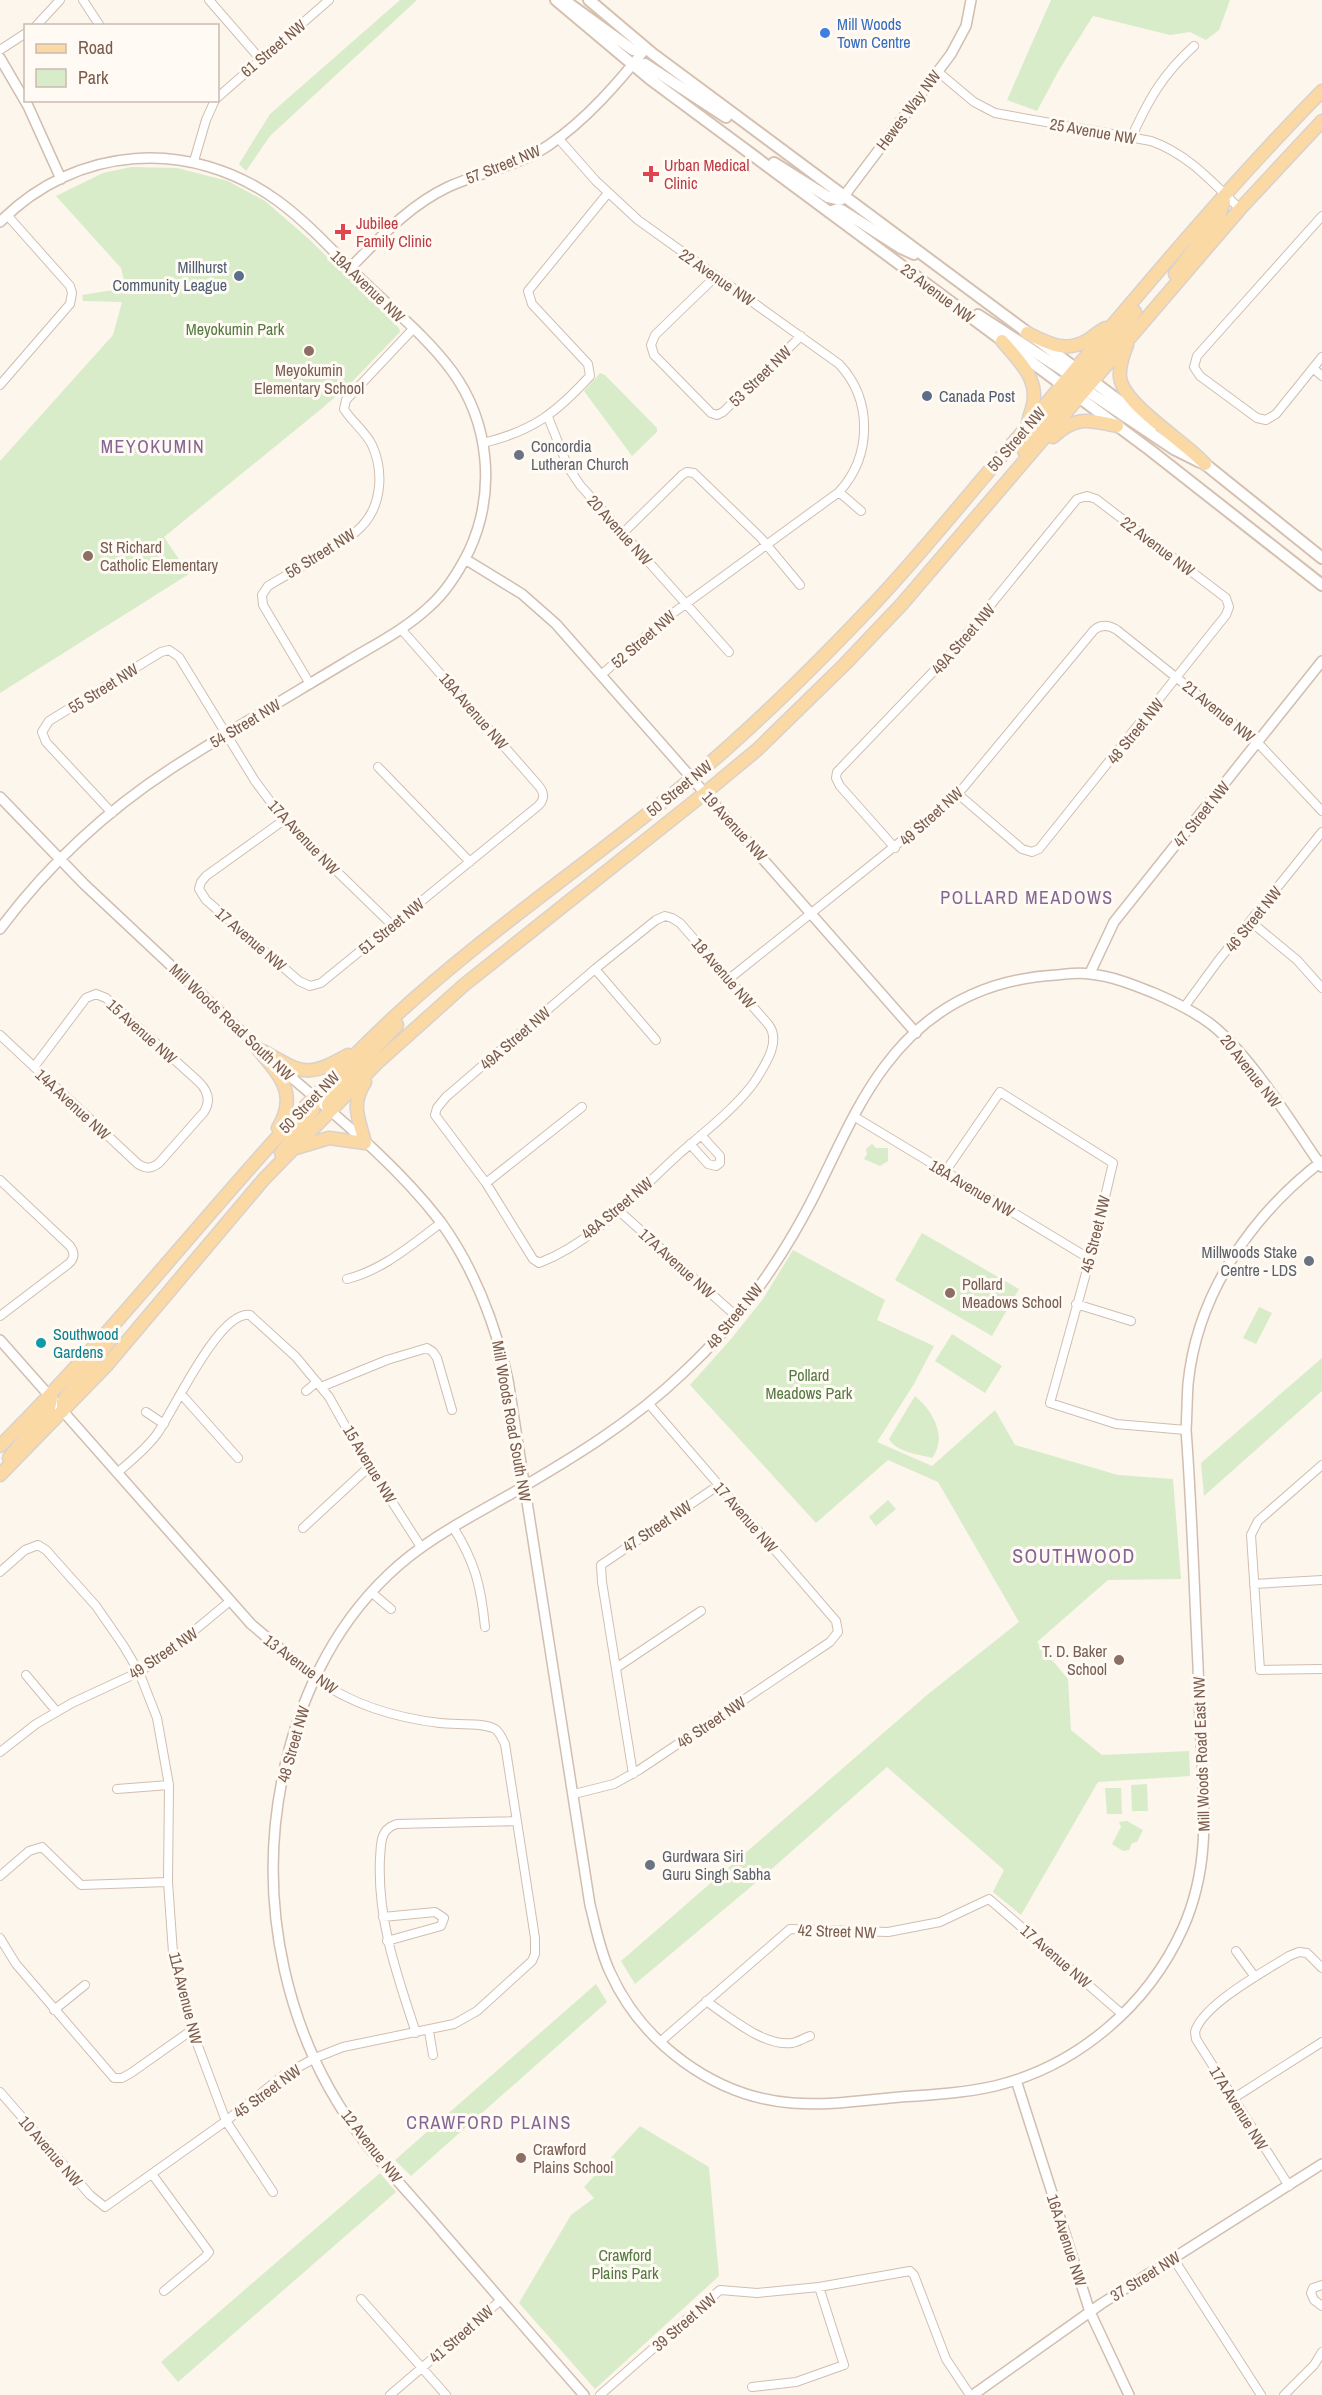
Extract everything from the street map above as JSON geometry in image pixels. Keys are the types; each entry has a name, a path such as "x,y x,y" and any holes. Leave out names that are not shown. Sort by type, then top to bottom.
{"main road":[{"name":"23 Avenue NW","path":"556,0 633,65 1002,341 1077,384 1205,465 1322,558"},
{"path":"563,0 633,51 646,48"},
{"name":"23 Avenue NW","path":"589,0 646,48 1027,333 1117,426 1276,547 1322,585"},
{"path":"633,65 645,64 726,116 759,133"},
{"name":"50 Street NW","path":"0,1473 63,1412 107,1365 264,1179 377,1063 464,986 758,749 845,664 902,604 1031,454 1115,323 1226,195 1322,92"},
{"name":"50 Street NW","path":"0,1446 50,1396 252,1163 364,1045 464,957 692,778 781,699 875,603 1027,427 1130,338 1240,209 1322,121"},
{"path":"742,147 828,197 837,199 844,197"},
{"path":"1155,308 1178,270 1219,216 1226,195"},
{"path":"829,212 838,209 843,211 901,248 932,262"},
{"path":"995,495 1012,467 1138,309 1167,262"},
{"path":"948,300 969,309 1077,384"},
{"path":"1027,333 1053,346 1068,347 1085,342 1115,323"},
{"path":"1130,338 1120,366 1120,379 1125,390 1143,410 1193,450 1205,465"},
{"path":"1002,341 1025,369 1033,384 1034,403 1027,427"},
{"path":"1031,454 1058,432 1081,419 1117,426"},
{"path":"329,1111 328,1105 332,1093 405,1017 412,1001"},
{"path":"257,1047 286,1064 307,1072 327,1067 364,1045"},
{"path":"252,1163 279,1127 287,1105 286,1089 281,1077 257,1047"},
{"path":"291,1150 329,1138 365,1143 357,1118 356,1104 362,1087 377,1063"},
{"path":"264,1179 292,1136 313,1110 314,1097"},
{"path":"63,1412 63,1402 68,1394 120,1327 132,1302"},
{"path":"0,1473 23,1438 49,1408 50,1396"}],"street":[{"path":"38,24 60,0"},
{"path":"83,0 99,24"},
{"path":"209,0 261,60"},
{"name":"61 Street NW","path":"219,96 329,0"},
{"name":"Hewes Way NW","path":"829,212 844,197 963,33 971,0"},
{"path":"0,50 24,34"},
{"path":"1131,138 1151,95 1176,62 1194,46"},
{"name":"57 Street NW","path":"350,268 389,228 426,199 470,178 524,159 558,138 587,113 646,48"},
{"path":"0,58 24,99"},
{"name":"25 Avenue NW","path":"937,71 974,102 996,113 1168,147 1184,156 1240,209"},
{"path":"25,102 61,179"},
{"name":"61 Street NW","path":"194,161 206,120 215,102"},
{"name":"22 Avenue NW","path":"558,138 608,193 658,236 801,336 844,370 857,392 864,420"},
{"name":"19A Avenue NW","path":"0,222 31,196 61,179 102,163 138,158 194,161 237,176 280,202 435,351 458,380 476,417 483,443 486,485 481,518"},
{"path":"483,443 531,426 548,417 590,376 588,364 532,304 528,296 530,288 608,193"},
{"path":"0,385 70,304 71,298 70,286 7,215"},
{"path":"1322,216 1197,356 1194,365 1200,376 1257,418 1268,420 1276,414 1322,357"},
{"name":"53 Street NW","path":"715,277 651,341 654,355 708,411 717,415 723,412 801,336"},
{"name":"56 Street NW","path":"310,684 263,604 262,595 268,586 341,542 362,526 369,514 377,498 380,471 372,445 344,409 346,400 412,329"},
{"path":"1313,368 1322,376"},
{"name":"20 Avenue NW","path":"548,417 575,479 686,603"},
{"name":"52 Street NW","path":"601,675 686,603 839,492 851,478 857,465 864,440 864,420"},
{"path":"623,533 682,475 691,472 699,476 800,585"},
{"path":"839,492 861,512"},
{"name":"22 Avenue NW","path":"1082,497 1096,499 1224,596 1229,603"},
{"name":"49A Street NW","path":"895,848 840,786 836,776 841,766 953,651 1003,593 1074,502 1082,497"},
{"name":"54 Street NW","path":"0,929 60,860 112,813 158,777 420,615 439,597 465,559 481,518"},
{"name":"19 Avenue NW","path":"465,559 539,607 916,1032"},
{"name":"52 Street NW","path":"686,603 729,652"},
{"name":"48 Street NW","path":"958,794 1022,849 1032,852 1042,847 1226,615 1229,603"},
{"name":"21 Avenue NW","path":"1104,625 1117,630 1258,743 1322,811"},
{"name":"49 Street NW","path":"729,979 895,848 958,794 1094,630 1104,625"},
{"name":"18A Avenue NW","path":"401,628 538,785 544,796"},
{"name":"55 Street NW","path":"112,813 46,742 42,732 49,721 161,652 169,650"},
{"name":"17A Avenue NW","path":"169,650 179,657 255,781 284,820 392,925"},
{"name":"47 Street NW","path":"1090,974 1114,922 1322,661"},
{"path":"378,766 470,862"},
{"name":"51 Street NW","path":"310,986 321,983 538,806 544,796"},
{"name":"Mill Woods Road South NW","path":"0,797 60,860 257,1047 365,1143 415,1192 441,1223 474,1279 496,1333 508,1380 590,1905 609,1971 626,2001 660,2042"},
{"name":"17 Avenue NW","path":"284,820 206,876 199,886 206,900 299,981 310,986"},
{"name":"46 Street NW","path":"1185,1006 1218,961 1322,832"},
{"name":"49A Street NW","path":"486,1183 435,1115 437,1107 595,969 656,920 669,917"},
{"name":"18 Avenue NW","path":"669,917 680,923 768,1024 774,1035"},
{"path":"1251,922 1297,960 1322,988"},
{"path":"595,969 656,1040"},
{"name":"20 Avenue NW","path":"1022,978 1090,974 1126,982 1185,1006 1216,1028 1248,1064 1321,1164"},
{"name":"48 Street NW","path":"273,1842 286,1759 315,1678 342,1630 371,1592 421,1547 604,1438 649,1404 699,1358 736,1316 769,1273 798,1226 855,1117 882,1070 895,1053 944,1008 982,988 1022,978"},
{"name":"15 Avenue NW","path":"34,1067 83,1001 96,994 106,998 207,1091 208,1099 204,1112 159,1163 149,1168"},
{"name":"14A Avenue NW","path":"0,1035 138,1164 149,1168"},
{"name":"48A Street NW","path":"486,1183 537,1262 542,1262 578,1242 741,1098 756,1080 772,1050 774,1035"},
{"name":"45 Street NW","path":"945,1172 1000,1092 1113,1163 1090,1259 1050,1403 1116,1424 1186,1430"},
{"path":"486,1183 582,1107"},
{"name":"18A Avenue NW","path":"855,1117 1090,1259"},
{"path":"690,1144 708,1164 717,1166 721,1160 720,1156 701,1135"},
{"name":"Mill Woods Road East NW","path":"660,2042 693,2068 722,2084 755,2096 793,2103 826,2103 954,2092 988,2088 1048,2067 1074,2053 1139,1997 1163,1965 1183,1928 1197,1887 1206,1812 1186,1430 1188,1383 1192,1363 1203,1321 1217,1286 1239,1247 1269,1208 1321,1164"},
{"path":"0,1180 65,1241 74,1254 67,1265 0,1316"},
{"name":"17A Avenue NW","path":"618,1209 736,1316"},
{"path":"347,1279 380,1267 441,1223"},
{"path":"1076,1304 1131,1321"},
{"name":"15 Avenue NW","path":"181,1394 202,1358 232,1321 244,1314 255,1318 296,1357 319,1384 421,1547"},
{"name":"13 Avenue NW","path":"0,1340 230,1601 263,1636 315,1678 342,1694 386,1712 438,1723 495,1729 505,1744 535,1938 534,1958"},
{"path":"306,1391 319,1384 423,1348 430,1349 436,1359 452,1410"},
{"path":"117,1473 150,1443 181,1394 238,1458"},
{"name":"17 Avenue NW","path":"649,1404 836,1621 838,1632"},
{"path":"146,1412 164,1424"},
{"path":"1322,1465 1258,1521 1251,1535 1260,1670 1322,1670"},
{"path":"303,1527 370,1466"},
{"name":"47 Street NW","path":"616,1668 601,1565 719,1485"},
{"path":"453,1527 470,1555 478,1576 485,1627"},
{"name":"11A Avenue NW","path":"0,1572 25,1550 38,1545 46,1550 96,1606 139,1672 157,1718 169,1785 168,1882 174,1960 192,2030 226,2121 273,2192"},
{"path":"1254,1584 1322,1580"},
{"path":"371,1592 391,1610"},
{"name":"49 Street NW","path":"0,1752 36,1724 139,1672 185,1640 230,1601"},
{"path":"633,1774 616,1668 701,1611"},
{"name":"46 Street NW","path":"574,1794 608,1786 633,1774 830,1642 838,1632"},
{"path":"26,1675 57,1712"},
{"path":"117,1789 169,1785"},
{"path":"416,2033 387,1941 380,1892 381,1841 388,1828 397,1824 516,1821"},
{"name":"12 Avenue NW","path":"273,1842 273,1893 280,1953 300,2020 315,2058 331,2089 364,2141 584,2395"},
{"path":"0,1876 29,1851 42,1847 81,1884 168,1882"},
{"name":"17 Avenue NW","path":"989,1899 1122,2014"},
{"name":"42 Street NW","path":"660,2042 790,1929 888,1932 940,1922 989,1899"},
{"path":"383,1917 435,1912 444,1918 441,1926 387,1941"},
{"path":"0,1938 16,1964 114,2078 122,2078 131,2073 192,2030"},
{"path":"1236,1951 1255,1977 1289,1956 1304,1952 1312,1956 1322,1968"},
{"name":"45 Street NW","path":"105,2206 226,2121 284,2075 315,2058 343,2047 454,2024 467,2017 534,1958"},
{"name":"17A Avenue NW","path":"1255,1977 1220,2002 1201,2020 1195,2028 1196,2040 1289,2186"},
{"path":"54,2010 85,1985"},
{"path":"706,2001 756,2035 792,2043 810,2036"},
{"path":"429,2031 433,2055"},
{"path":"1234,2098 1322,2042"},
{"name":"16A Avenue NW","path":"1016,2080 1090,2312 1129,2395"},
{"name":"10 Avenue NW","path":"0,2092 90,2196 105,2206"},
{"name":"37 Street NW","path":"972,2395 1090,2312 1322,2164"},
{"path":"152,2174 209,2252 164,2291"},
{"path":"1173,2258 1261,2395"},
{"name":"39 Street NW","path":"600,2395 720,2290 757,2293 819,2287 912,2272 946,2359 972,2395"},
{"path":"1322,2285 1313,2288 1311,2294 1314,2300 1322,2306"},
{"path":"752,2387 796,2382 844,2365 819,2287"},
{"name":"41 Street NW","path":"361,2299 446,2395"},
{"name":"41 Street NW","path":"390,2395 501,2300"},
{"path":"1284,2395 1314,2365 1322,2352"}],"green space":[{"path":"400,0 417,0 270,136 246,171 239,164 270,114"},
{"path":"1051,0 1230,0 1219,30 1206,40 1190,32 1170,35 1093,16 1059,70 1037,111 1007,100"},
{"name":"Meyokumin Park","path":"131,167 177,168 228,181 265,201 310,240 399,328 400,332 349,385 164,537 189,574 0,693 0,461 113,335 122,302 83,301 82,295 126,288 121,268 56,196 103,173"},
{"path":"600,373 605,375 657,428 657,432 632,456 584,391"},
{"path":"872,1144 876,1148 888,1148 888,1161 880,1166 864,1159 867,1154 866,1149"},
{"path":"922,1233 1019,1289 992,1336 895,1280"},
{"name":"Pollard Meadows Park","path":"793,1250 885,1300 877,1320 934,1346 914,1384 877,1442 932,1466 995,1410 1015,1445 1118,1475 1173,1479 1181,1579 1108,1580 1037,1642 1068,1679 1071,1730 1102,1755 1189,1751 1190,1776 1098,1782 1021,1915 993,1892 1004,1870 887,1767 766,1874 635,1984 621,1961 927,1695 1019,1622 938,1482 888,1460 816,1523 690,1385 763,1299"},
{"path":"1259,1307 1272,1313 1256,1344 1243,1338"},
{"path":"952,1334 1002,1366 985,1393 935,1361"},
{"path":"1322,1358 1322,1391 1204,1496 1201,1463"},
{"path":"915,1396 928,1409 936,1425 939,1442 932,1458 902,1450 889,1439"},
{"path":"888,1500 896,1509 876,1526 869,1517"},
{"path":"1147,1784 1148,1811 1132,1811 1131,1785"},
{"path":"1105,1788 1121,1788 1122,1814 1107,1814"},
{"path":"1127,1821 1143,1830 1137,1842 1132,1843 1129,1850 1123,1851 1112,1844 1121,1827 1119,1822"},
{"path":"596,1984 607,2002 411,2176 395,2160"},
{"name":"Crawford Plains Park","path":"640,2126 709,2167 719,2276 595,2389 519,2303 571,2215 594,2198 584,2187"},
{"path":"380,2173 396,2192 178,2382 161,2362"}],"place":[{"name":"Mill Woods Town Centre","path":"825,33"},
{"name":"Urban Medical Clinic","path":"651,174"},
{"name":"Jubilee Family Clinic","path":"343,232"},
{"name":"Millhurst Community League","path":"239,276"},
{"name":"Meyokumin Elementary School","path":"309,351"},
{"name":"Canada Post","path":"927,396"},
{"name":"Concordia Lutheran Church","path":"519,455"},
{"name":"St Richard Catholic Elementary","path":"88,556"},
{"name":"Millwoods Stake Centre - LDS","path":"1309,1261"},
{"name":"Pollard Meadows School","path":"950,1293"},
{"name":"Southwood Gardens","path":"41,1343"},
{"name":"T. D. Baker School","path":"1119,1660"},
{"name":"Gurdwara Siri Guru Singh Sabha","path":"650,1865"},
{"name":"Crawford Plains School","path":"521,2158"}],"district":[{"name":"MEYOKUMIN","path":"153,446"},
{"name":"POLLARD MEADOWS","path":"1027,897"},
{"name":"SOUTHWOOD","path":"1074,1555"},
{"name":"CRAWFORD PLAINS","path":"489,2122"}]}
